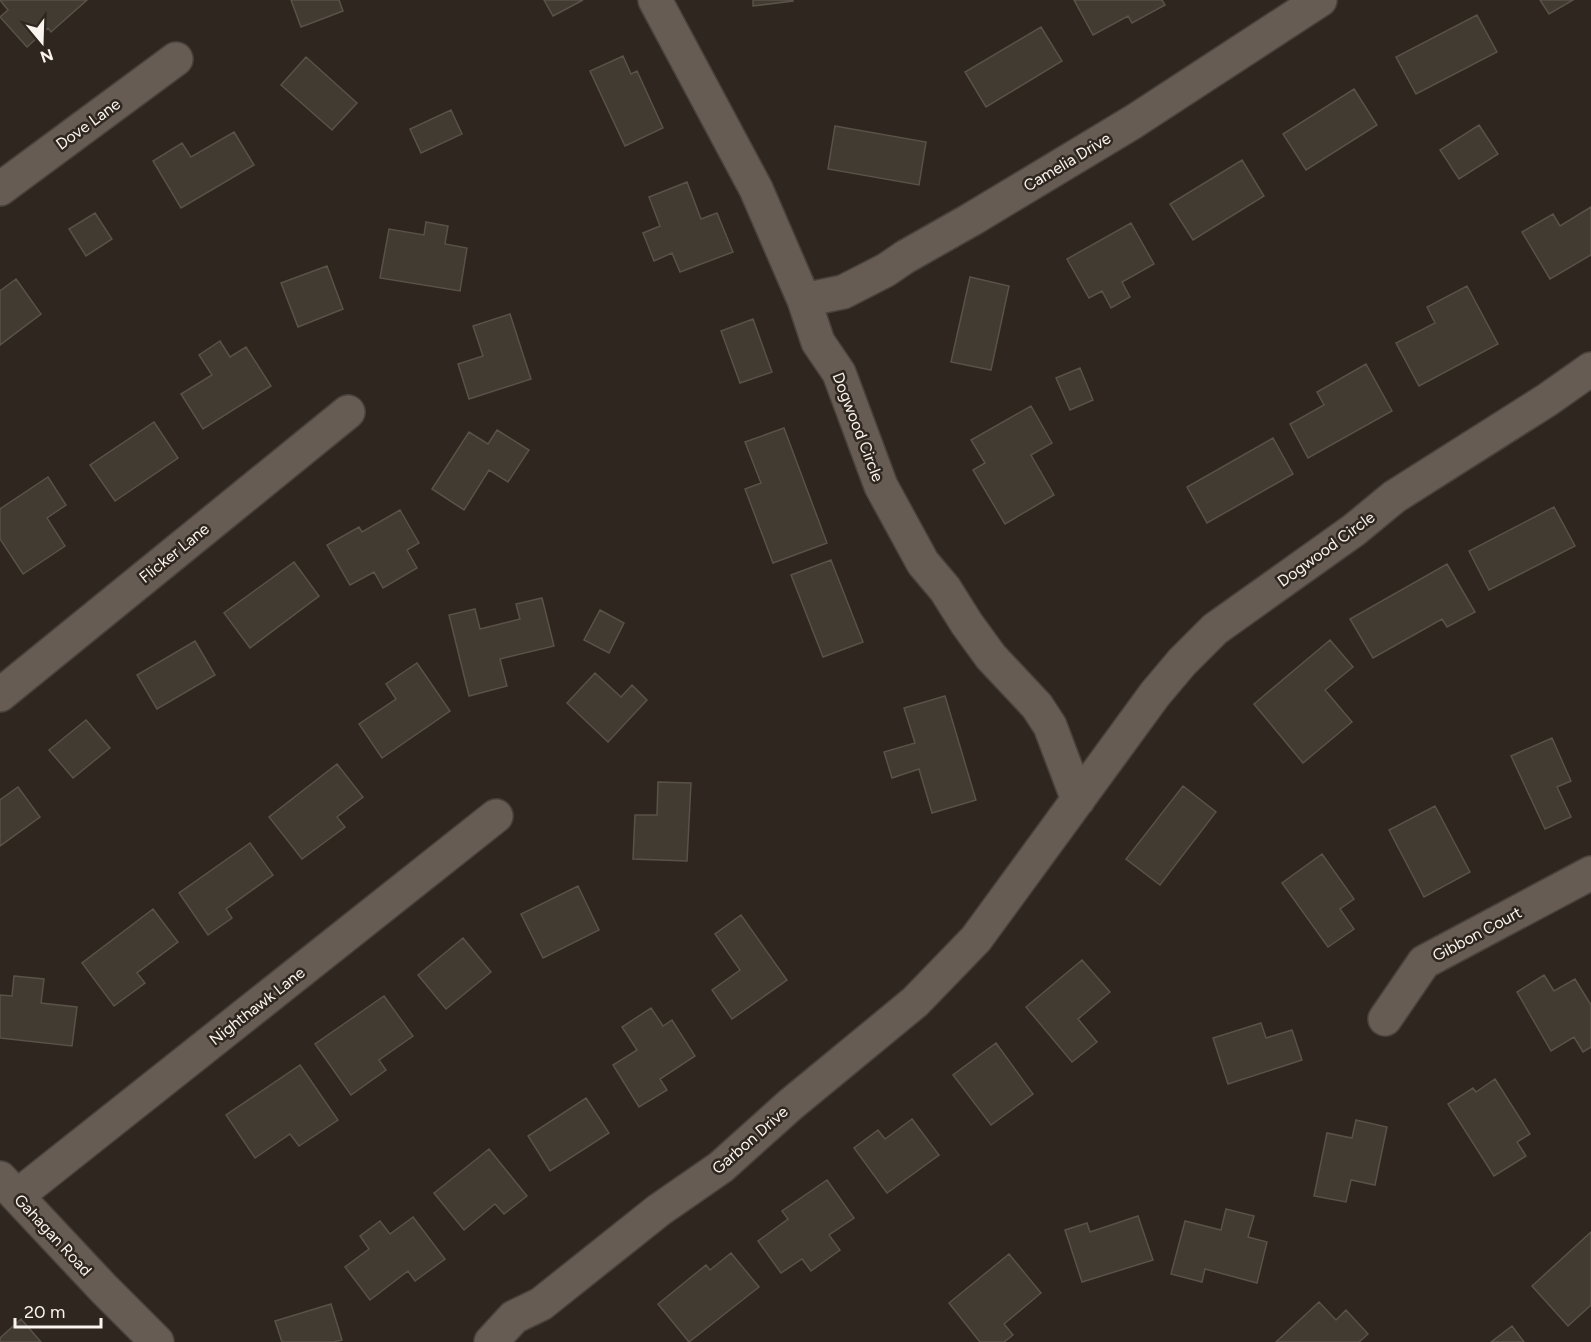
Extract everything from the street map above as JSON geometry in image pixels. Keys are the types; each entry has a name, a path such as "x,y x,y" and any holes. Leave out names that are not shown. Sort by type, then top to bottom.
{"street":[{"name":"Dogwood Circle","path":"655,0 756,189 804,300 819,342 839,373 881,486 923,563 945,589 991,657 1036,706 1050,726 1078,800"},
{"name":"Camelia Drive","path":"804,300 843,292 886,270 904,257 1133,122 1320,0"},
{"name":"Dove Lane","path":"0,189 177,59"},
{"name":"Dogwood Circle","path":"992,918 1155,694 1182,662 1215,629 1354,530 1394,497 1547,400 1591,369"},
{"name":"Flicker Lane","path":"0,695 348,412"},
{"name":"Nighthawk Lane","path":"8,1187 496,816"},
{"name":"Gibbon Court","path":"1385,1019 1424,962 1591,873"},
{"name":"Garbon Drive","path":"491,1342 514,1317 541,1304 659,1210 721,1167 790,1105 915,1002 976,939 992,918"},
{"name":"Gahagan Road","path":"8,1187 156,1342"}],"building":[{"path":"0,0 87,0 51,32 48,28 27,47 0,17 8,10"},
{"path":"291,0 339,0 343,11 301,27"},
{"path":"544,0 583,0 553,16"},
{"path":"753,0 793,0 793,1 753,6"},
{"path":"1074,0 1162,0 1165,5 1132,23 1128,16 1093,35"},
{"path":"1540,0 1573,0 1549,14"},
{"path":"1477,15 1497,52 1416,94 1396,57"},
{"path":"1041,27 1062,61 986,107 965,72"},
{"path":"623,56 631,74 637,71 663,128 625,146 590,71"},
{"path":"306,57 357,103 332,130 281,85"},
{"path":"1354,89 1377,125 1306,170 1283,134"},
{"path":"451,110 462,134 421,153 410,129"},
{"path":"1479,125 1498,154 1459,179 1440,150"},
{"path":"835,126 926,142 919,185 828,169"},
{"path":"234,132 254,165 181,208 153,161 182,143 191,157"},
{"path":"1242,160 1264,196 1193,240 1170,204"},
{"path":"687,182 701,219 717,213 733,252 680,272 672,253 654,261 643,233 660,226 649,197"},
{"path":"1591,207 1591,255 1550,279 1522,232 1553,214 1560,226"},
{"path":"95,213 112,239 86,256 69,229"},
{"path":"426,222 448,226 445,244 467,248 460,291 380,278 389,229 424,235"},
{"path":"1131,223 1154,264 1122,282 1130,297 1111,308 1102,291 1089,298 1067,259"},
{"path":"327,266 343,309 298,327 281,283"},
{"path":"970,277 1009,286 991,370 951,362"},
{"path":"16,279 41,314 0,345 0,291"},
{"path":"1467,286 1498,344 1419,386 1396,343 1435,323 1427,307"},
{"path":"510,314 531,379 469,399 458,364 483,356 473,326"},
{"path":"753,319 772,372 740,383 721,331"},
{"path":"220,341 230,357 246,347 271,386 203,429 181,394 212,375 199,355"},
{"path":"1366,364 1392,411 1308,458 1290,424 1324,405 1317,392"},
{"path":"1080,368 1093,400 1070,410 1056,378"},
{"path":"1031,406 1052,443 1031,455 1054,495 1005,524 973,470 985,463 971,440"},
{"path":"154,422 178,458 115,501 90,465"},
{"path":"784,428 827,543 773,563 745,489 761,483 745,442"},
{"path":"497,430 529,450 508,482 489,470 464,510 432,489 469,432 488,444"},
{"path":"1273,438 1293,474 1207,523 1187,487"},
{"path":"48,477 66,505 47,518 65,546 23,574 0,539 0,509"},
{"path":"1554,507 1575,546 1489,590 1469,551"},
{"path":"400,510 419,543 407,550 417,568 383,588 374,572 350,585 327,545 359,527 362,532"},
{"path":"831,560 863,642 823,657 791,575"},
{"path":"294,562 319,596 250,648 224,613"},
{"path":"1447,564 1475,612 1447,627 1442,619 1373,658 1350,619"},
{"path":"542,598 554,646 500,659 507,686 469,696 449,615 475,609 480,629 520,619 516,604"},
{"path":"600,610 624,623 609,653 584,640"},
{"path":"1330,640 1353,667 1325,690 1352,722 1303,763 1254,704"},
{"path":"195,641 215,675 157,709 137,675"},
{"path":"417,663 450,711 382,758 359,724 396,699 386,684"},
{"path":"595,673 621,697 632,685 647,700 608,742 567,703"},
{"path":"945,696 976,800 932,813 919,769 892,778 884,752 915,743 904,708"},
{"path":"86,720 110,748 73,778 49,750"},
{"path":"1552,738 1571,781 1557,787 1571,817 1545,829 1511,756"},
{"path":"337,764 363,797 337,817 345,827 302,859 269,817"},
{"path":"658,782 691,783 687,861 633,859 635,815 657,815"},
{"path":"1183,786 1216,812 1160,885 1126,859"},
{"path":"18,787 40,817 0,846 0,800"},
{"path":"1435,806 1470,872 1424,897 1389,830"},
{"path":"250,843 273,875 226,909 232,918 208,935 179,893"},
{"path":"1322,854 1354,899 1340,909 1354,929 1328,947 1282,883"},
{"path":"578,886 599,930 543,958 521,914"},
{"path":"153,909 178,942 137,973 145,983 114,1006 82,963"},
{"path":"741,915 787,980 732,1019 712,990 740,970 715,934"},
{"path":"463,938 491,972 446,1009 418,975"},
{"path":"1082,960 1110,992 1078,1019 1097,1042 1072,1062 1026,1007"},
{"path":"1544,975 1554,991 1575,979 1591,1005 1591,1047 1583,1052 1574,1037 1551,1051 1517,992"},
{"path":"14,976 44,979 41,1003 77,1007 72,1046 0,1038 0,995 12,996"},
{"path":"384,996 413,1036 379,1060 386,1070 351,1095 315,1044"},
{"path":"651,1008 663,1026 672,1020 695,1056 660,1079 667,1090 639,1107 613,1065 637,1050 622,1027"},
{"path":"1261,1023 1266,1038 1292,1030 1302,1060 1228,1084 1213,1038"},
{"path":"996,1043 1033,1094 991,1125 953,1075"},
{"path":"300,1065 338,1120 299,1146 290,1134 255,1158 226,1115"},
{"path":"1495,1079 1530,1134 1517,1142 1526,1156 1494,1176 1448,1104 1473,1088 1476,1092"},
{"path":"586,1098 609,1133 550,1171 528,1136"},
{"path":"912,1119 939,1155 887,1193 854,1148 878,1130 885,1139"},
{"path":"1356,1120 1387,1127 1375,1185 1351,1180 1346,1202 1314,1196 1327,1133 1352,1138"},
{"path":"489,1149 527,1196 504,1214 495,1204 464,1230 434,1193"},
{"path":"827,1180 854,1218 829,1235 840,1250 811,1271 802,1259 781,1273 758,1241 788,1219 782,1211"},
{"path":"1226,1209 1254,1216 1248,1237 1267,1242 1257,1283 1205,1269 1202,1282 1171,1274 1185,1221 1221,1230"},
{"path":"1138,1216 1153,1260 1082,1282 1065,1230 1087,1223 1090,1232"},
{"path":"413,1217 445,1259 415,1281 408,1271 370,1300 345,1267 369,1249 360,1236 380,1221 390,1234"},
{"path":"1591,1232 1591,1305 1568,1326 1532,1286"},
{"path":"731,1253 759,1287 689,1342 658,1304 706,1265 710,1270"},
{"path":"1009,1254 1041,1293 1004,1324 1013,1335 1004,1342 980,1342 949,1303"},
{"path":"1319,1302 1336,1320 1346,1310 1368,1334 1359,1342 1276,1342"},
{"path":"331,1304 342,1340 282,1342 275,1321"},
{"path":"21,1319 41,1342 0,1342 0,1338"},
{"path":"1512,1326 1524,1342 1491,1342"}]}
